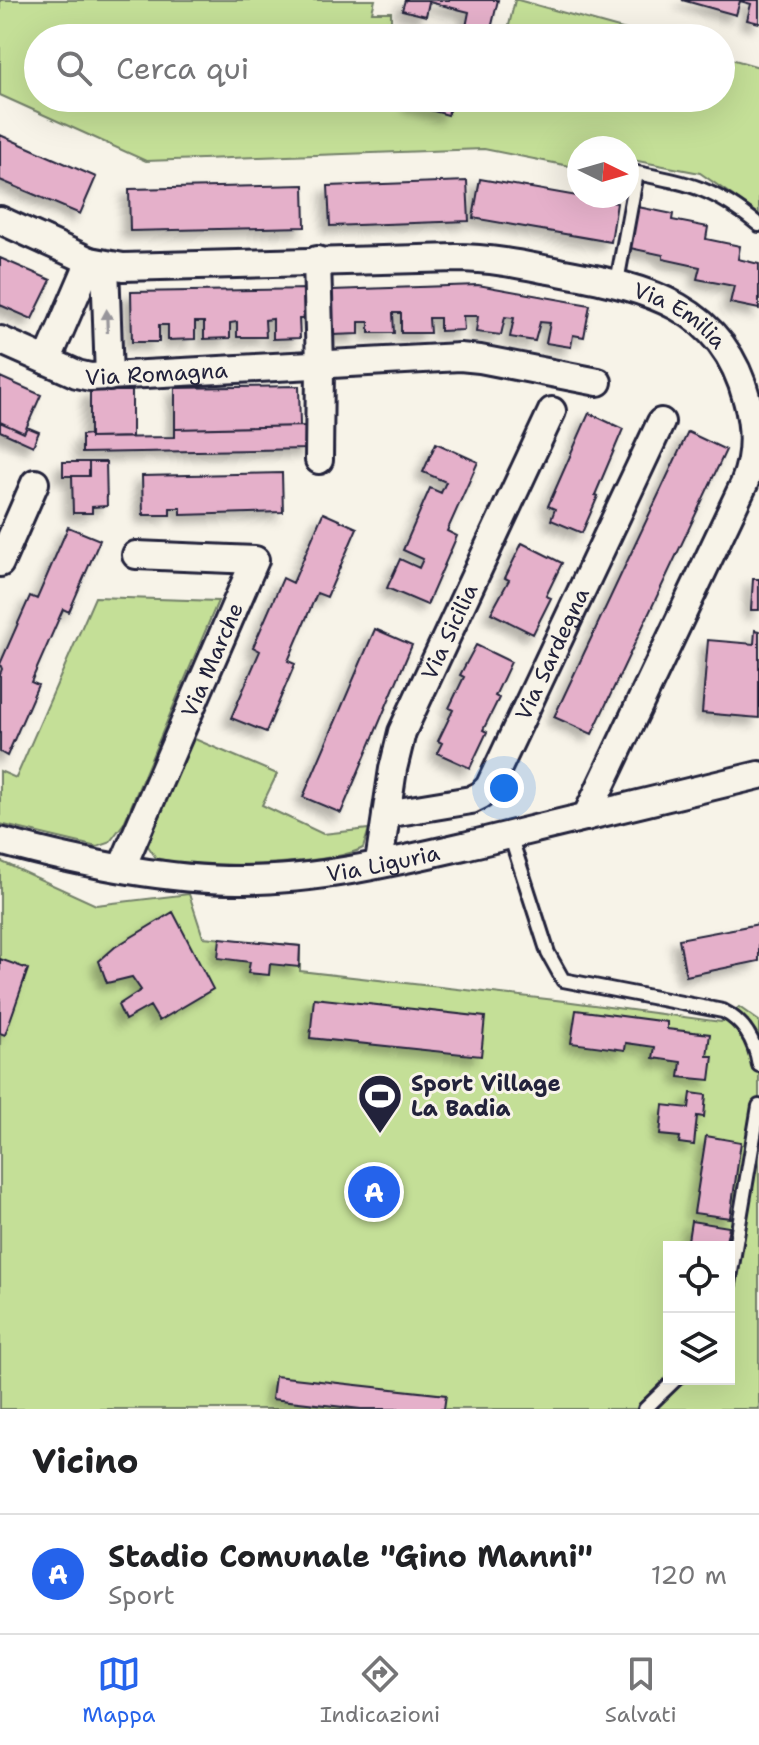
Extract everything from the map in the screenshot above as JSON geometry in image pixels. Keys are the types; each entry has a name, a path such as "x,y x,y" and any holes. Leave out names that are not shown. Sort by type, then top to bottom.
{"street":[{"name":"Via Emilia","path":"0,220 97,263 123,267 484,258 646,290 701,323 734,365 745,391 753,451 744,484 586,817"},
{"path":"317,260 319,460"},
{"path":"47,361 97,263"},
{"path":"97,263 109,377"},
{"name":"Via Romagna","path":"0,340 81,375 109,377 467,358 598,382"},
{"name":"Via Sicilia","path":"379,863 402,732 552,411"},
{"name":"Via Sardegna","path":"386,814 471,800 489,787 661,422"},
{"path":"0,563 35,483"},
{"name":"Via Marche","path":"122,867 255,560 136,555"},
{"name":"Via Liguria","path":"0,841 180,877 238,880 301,876 510,835 759,775"}],"lane":[{"path":"617,282 637,173 698,186 759,225"},
{"path":"510,835 548,953 563,980 723,1011 737,1020 747,1032 759,1065"},
{"path":"735,1248 759,1106"},
{"path":"645,1409 670,1385"}],"green space":[{"path":"0,0 375,0 372,12 391,12 391,24 24,24 24,106 0,95"},
{"path":"515,0 518,0 605,24 509,24"},
{"path":"735,60 759,67 759,214 700,173 639,161 639,136 567,136 567,166 484,149 146,161 38,112 735,112"},
{"path":"95,597 218,601 124,823 109,843 97,847 0,824 0,771 16,778"},
{"path":"190,737 277,774 262,805 323,834 369,829 363,848 322,859 261,864 199,864 156,858 148,846 148,833"},
{"name":"Sport Village La Badia","path":"0,861 96,905 189,894 203,937 300,946 300,971 721,1022 739,1007 759,1021 759,1409 0,1409"}],"building":[{"path":"405,0 498,0 492,24 467,24 469,12 429,2 426,16 402,10"},
{"path":"682,0 759,0 759,23 747,20 751,4 740,1 736,15"},
{"path":"0,135 96,177 80,214 0,180"},
{"path":"480,179 567,194 567,208 616,208 611,242 473,218"},
{"path":"467,181 469,221 330,226 328,186"},
{"path":"304,185 305,227 130,231 129,189"},
{"path":"639,207 673,214 672,220 708,227 706,239 740,246 738,259 759,264 759,309 730,303 734,286 697,279 700,267 630,248"},
{"path":"0,258 51,280 32,319 0,305"},
{"path":"478,285 590,305 584,337 573,335 571,347 546,343 550,323 540,322 535,341 510,337 514,318 505,317 501,335 476,332 478,316 463,316 464,330 440,331 440,318 429,318 430,333 401,333 401,313 393,313 394,333 369,333 369,322 359,322 359,334 332,335 332,290"},
{"path":"309,289 309,319 299,319 300,338 273,339 273,319 265,320 266,337 237,337 237,322 230,323 230,338 204,339 204,322 195,322 195,339 168,340 168,325 159,325 159,342 132,342 131,292"},
{"path":"0,377 41,395 24,433 0,422"},
{"path":"299,386 300,426 175,429 175,388"},
{"path":"90,391 132,391 132,437 90,438"},
{"path":"589,413 623,429 582,533 551,520 555,509 548,506"},
{"path":"0,422 24,433 27,427 39,432 33,446 0,431"},
{"path":"308,426 308,449 82,453 82,435 90,434 90,438 175,437 175,429"},
{"path":"688,432 726,450 592,734 554,717"},
{"path":"436,443 478,462 447,531 457,536 427,605 387,588 400,559 419,568 423,559 403,550 430,488 441,493 446,482 423,472"},
{"path":"63,462 89,462 89,476 63,476"},
{"path":"89,462 106,462 107,506 92,507 92,513 73,513 72,476 89,476"},
{"path":"282,473 283,512 181,515 181,508 170,508 170,515 143,515 142,476"},
{"path":"323,513 357,528 327,597 317,593 288,661 295,664 266,732 231,718 260,651 253,647 283,578 293,583"},
{"path":"68,527 100,540 69,612 63,609 31,682 38,685 7,756 0,752 0,664 30,596 37,599"},
{"path":"522,543 562,563 546,596 551,598 533,634 491,613 509,580 505,578"},
{"path":"753,579 759,579 759,610 751,610"},
{"path":"375,629 412,645 341,813 303,797"},
{"path":"755,630 759,631 759,718 702,713 708,640 754,644"},
{"path":"476,645 511,662 495,696 499,698 483,730 487,732 470,768 437,753 442,743 438,741 453,710 449,708 464,677 460,675"},
{"path":"173,912 213,989 159,1021 150,1006 125,1020 118,1005 141,990 132,977 107,983 99,961 115,947"},
{"path":"759,924 759,961 686,976 679,939"},
{"path":"220,938 300,946 299,967 270,964 269,975 248,973 250,962 218,958"},
{"path":"0,959 28,969 5,1035 0,1033"},
{"path":"314,998 485,1017 481,1056 310,1038"},
{"path":"576,1010 667,1022 667,1029 710,1034 707,1056 713,1056 710,1080 679,1077 681,1062 653,1058 655,1047 626,1043 625,1050 571,1043"},
{"path":"691,1093 706,1095 704,1117 697,1116 694,1145 679,1143 680,1137 660,1135 663,1105 689,1108"},
{"path":"706,1136 741,1142 730,1218 694,1213"},
{"path":"691,1221 729,1227 726,1241 688,1241"},
{"path":"275,1376 446,1395 444,1409 361,1409 272,1399"}],"place":[{"name":"Sport Village La Badia","path":"380,1135"},
{"name":"Stadio Comunale \"Gino Manni\"","path":"374,1192"}]}
